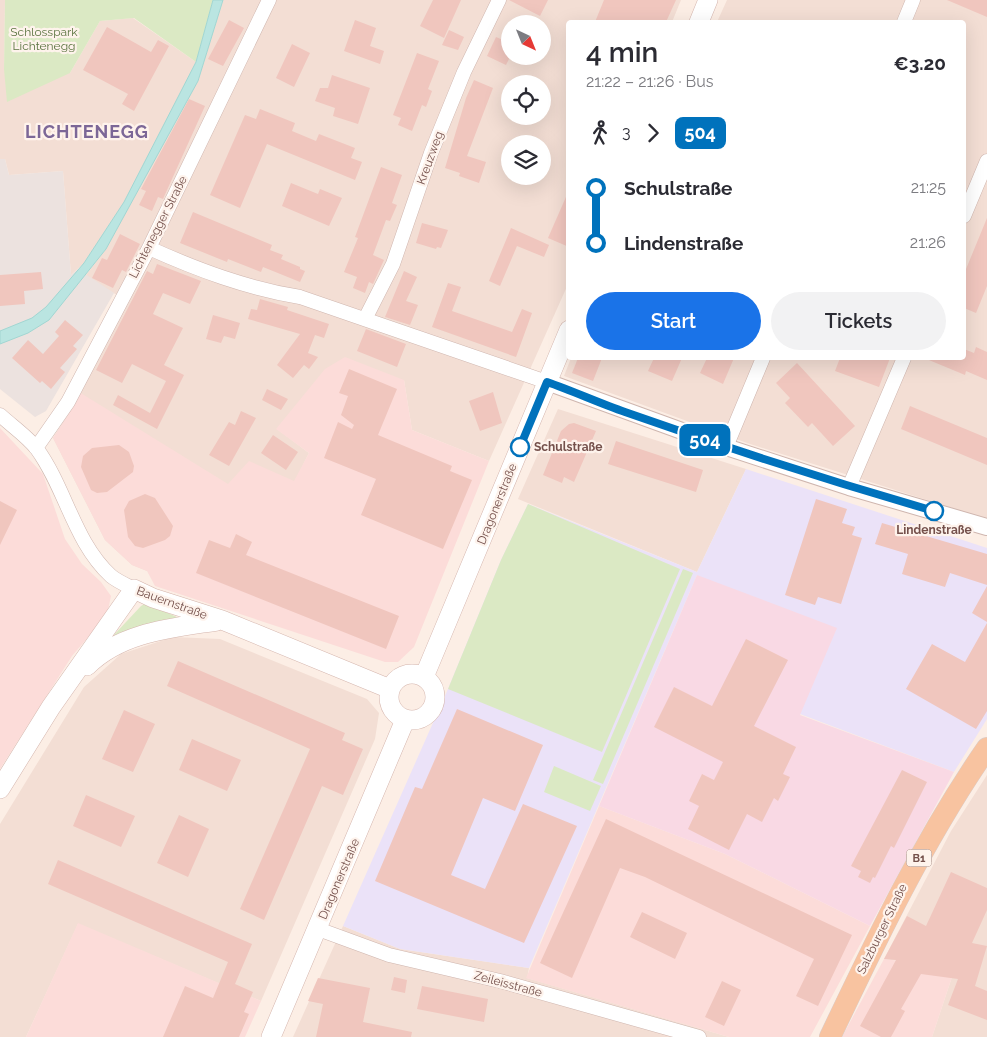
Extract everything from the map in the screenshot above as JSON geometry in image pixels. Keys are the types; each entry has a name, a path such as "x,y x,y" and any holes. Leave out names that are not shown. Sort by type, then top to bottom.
{"main road":[{"path":"700,20 708,0"},
{"name":"Dragonerstraße","path":"424,677 566,337"},
{"path":"0,789 63,690 134,590"},
{"name":"Bauernstraße","path":"134,590 222,620 390,690"},
{"path":"63,690 95,658 118,644 149,632 222,620"},
{"path":"412,674 424,677 433,686 436,700 429,713 417,720 405,720 395,713 389,700 390,690 400,677 412,674"},
{"name":"Dragonerstraße","path":"271,1037 405,720"},
{"name":"Salzburger Straße","path":"830,1037 907,877 963,783 987,748"}],"street":[{"name":"Lichtenegger Straße","path":"36,448 68,402 148,248 269,0"},
{"name":"Kreuzweg","path":"365,319 393,264 430,153 464,72 499,0"},
{"path":"905,20 913,0"},
{"path":"966,211 987,161"},
{"path":"148,248 217,277 265,291 300,297 547,382 726,447 849,487 987,526"},
{"path":"726,447 762,360"},
{"path":"849,487 903,360"},
{"name":"Bauernstraße","path":"0,415 36,448 55,478 80,536 95,560 112,577 134,590"},
{"name":"Zeileisstraße","path":"318,929 389,956 500,981 699,1037"}],"shaded area":[{"path":"0,0 5,0 4,69 70,73 100,21 133,18 196,62 124,202 84,263 71,275 63,171 9,175 5,159 0,159"},
{"path":"223,0 681,0 673,20 566,20 566,289 489,461 412,430 404,380 277,429 309,453 295,481 147,571 132,565 105,540 53,438 68,415 127,301 85,276 106,249 198,81"},
{"path":"727,0 987,0 987,519 747,443 564,376 570,360 966,360 966,20 718,20"},
{"path":"0,159 5,159 9,175 63,171 71,275 78,269 114,293 46,411 35,417 0,389"},
{"path":"345,357 404,380 412,430 489,461 414,647 398,662 385,662 155,586 147,571 132,565 105,540 53,438 68,415 79,392 228,484 249,461 294,481 309,453 276,429 325,369"},
{"path":"558,409 746,469 697,572 518,499"},
{"path":"0,428 43,474 65,539 82,564 101,582 111,596 107,615 72,656 0,769"},
{"path":"746,469 987,548 987,719 954,772 800,714 697,575 529,968 400,949 343,926 448,689 501,560 528,504 697,572"},
{"path":"697,575 837,628 800,715 954,772 870,926 725,854 599,806"},
{"path":"173,637 220,639 367,699 379,713 375,739 261,1001 78,924 26,1037 0,1037 0,824 84,687 121,654"},
{"path":"987,775 987,1037 932,1037 955,968 884,959 951,831"},
{"path":"599,806 725,854 870,926 810,1037 729,1037 526,978"},
{"path":"78,923 261,1001 245,1037 26,1037"},
{"path":"343,926 400,949 529,968 527,978 729,1037 293,1037"},
{"path":"884,959 955,968 932,1037 842,1037"}],"green space":[{"name":"Schlosspark Lichtenegg","path":"5,0 213,0 196,62 134,18 100,21 70,73 7,102 4,69"},
{"path":"528,504 680,569 602,752 448,689 501,560"},
{"path":"683,569 693,573 603,784 593,780"},
{"path":"146,603 179,618 111,638 141,606"},
{"path":"554,766 601,786 590,811 544,792"}],"water":[{"path":"213,0 223,0 198,81 106,249 49,320 28,333 0,344 0,331 32,318 46,307 84,263 124,202 196,62"}],"building":[{"path":"433,0 461,0 444,38 420,26"},
{"path":"509,0 548,0 540,15"},
{"path":"604,0 676,0 667,20 596,20"},
{"path":"947,0 987,0 987,17"},
{"path":"229,20 244,28 223,66 208,59"},
{"path":"355,20 376,28 370,46 384,51 380,64 344,51"},
{"path":"107,27 151,52 158,40 169,46 134,111 122,104 128,94 83,70"},
{"path":"449,30 464,37 458,50 442,45"},
{"path":"496,37 501,39 501,63 487,56"},
{"path":"292,44 310,53 294,87 276,78"},
{"path":"417,53 439,61 428,89 432,91 426,107 422,105 412,131 398,125 401,118 393,115"},
{"path":"332,75 370,88 358,124 333,116 335,108 315,101 320,88 328,88"},
{"path":"474,80 493,88 467,156 486,162 479,183 459,176 460,173 445,168 466,98"},
{"path":"189,99 205,106 163,199 158,197 152,211 139,205 146,191 141,189"},
{"path":"260,109 295,123 292,131 316,141 319,134 355,148 351,158 362,162 355,180 267,144 240,208 210,195 245,115 256,119"},
{"path":"381,167 402,175 392,203 397,205 390,221 386,220 373,255 384,260 373,284 369,282 365,293 353,288 357,277 344,272 358,238 355,237"},
{"path":"291,183 318,194 320,189 342,198 329,226 282,206"},
{"path":"566,197 566,246 548,238"},
{"path":"193,212 272,245 270,250 283,255 281,259 305,271 300,282 263,267 261,272 228,259 227,262 180,243"},
{"path":"987,218 987,286 976,313 966,309 966,269"},
{"path":"422,223 448,230 441,248 437,247 436,249 416,243"},
{"path":"511,228 549,245 544,257 517,246 500,286 489,281"},
{"path":"120,234 140,244 126,272 122,270 113,288 92,278 102,258 107,260"},
{"path":"157,264 201,281 190,304 163,293 153,314 183,328 164,365 184,375 157,429 113,405 118,395 150,413 166,381 132,364 122,383 96,370 147,271 153,274"},
{"path":"404,271 417,277 406,301 418,305 410,325 385,317"},
{"path":"41,272 43,289 24,291 25,304 0,306 0,275"},
{"path":"448,283 461,287 452,311 512,332 522,309 532,313 516,357 432,327"},
{"path":"260,299 288,307 287,310 329,324 324,338 315,335 308,353 318,357 309,369 304,365 293,378 277,365 300,334 248,319 251,309 257,310"},
{"path":"213,315 240,323 235,339 224,336 221,343 206,339"},
{"path":"65,320 83,335 73,346 77,349 60,368 65,372 51,389 42,381 40,383 12,358 28,340 43,354 59,336 55,332"},
{"path":"366,329 406,344 397,367 357,351"},
{"path":"976,347 987,352 987,380 966,371 965,375 929,360 966,360 966,350 974,353"},
{"path":"577,360 601,360 593,381 572,373"},
{"path":"653,360 681,360 672,381 648,371"},
{"path":"706,360 733,360 723,384 700,373"},
{"path":"839,360 889,360 879,387 835,371"},
{"path":"797,363 855,426 833,446 812,423 808,427 785,403 790,398 776,383"},
{"path":"349,369 397,389 378,435 452,466 450,471 472,480 443,549 361,515 376,479 324,458 338,422 352,429 354,425 341,415 348,396 339,393"},
{"path":"267,389 288,399 281,410 262,400"},
{"path":"493,392 502,423 480,431 469,401"},
{"path":"910,406 987,438 987,465 901,429"},
{"path":"241,411 256,418 229,466 209,455 229,422 235,425"},
{"path":"574,423 596,431 574,482 564,477 562,483 543,475 561,431 569,424"},
{"path":"273,435 298,452 286,470 261,453"},
{"path":"616,441 703,470 696,492 608,464"},
{"path":"119,445 129,452 134,466 133,472 107,492 97,493 91,490 81,467 83,456 92,448"},
{"path":"145,494 155,498 173,526 170,536 165,540 143,548 135,546 128,537 124,510 129,501"},
{"path":"816,499 847,509 842,523 855,527 852,535 862,538 841,604 818,597 815,605 785,595"},
{"path":"0,501 17,510 0,545"},
{"path":"882,523 987,554 987,585 950,573 945,587 902,574 908,554 875,544"},
{"path":"236,534 252,542 246,555 399,616 386,649 196,573 209,540 230,548"},
{"path":"987,586 987,622 972,613"},
{"path":"987,623 987,711 976,729 906,689 932,644 965,662"},
{"path":"746,639 788,660 754,726 796,747 783,774 790,777 778,801 774,798 762,822 747,814 729,850 688,829 699,806 689,801 702,774 714,780 723,762 654,727 674,687 712,706"},
{"path":"178,661 345,733 342,740 363,749 343,795 322,786 264,920 240,909 310,749 167,686"},
{"path":"457,709 543,745 515,811 483,798 451,875 485,889 523,804 577,826 524,943 375,881 415,787 422,789"},
{"path":"124,710 155,724 133,772 102,759"},
{"path":"192,739 241,760 227,791 179,770"},
{"path":"902,770 927,782 894,848 891,846 875,878 873,877 870,883 858,877 861,871 851,866"},
{"path":"86,795 135,816 121,847 73,826"},
{"path":"179,815 209,829 188,877 157,863"},
{"path":"606,819 852,935 818,1006 796,996 814,959 645,877 620,868 572,978 540,963"},
{"path":"58,860 252,944 235,984 253,992 244,1012 249,1014 239,1037 163,1037 185,986 213,998 228,962 48,884"},
{"path":"951,872 987,888 987,910 972,943 987,946 975,986 987,991 987,1020 948,1005 958,979 921,974 901,1009 905,1011 891,1037 881,1037 860,1026 896,960 884,959 907,916 926,926"},
{"path":"642,912 687,933 675,959 630,937"},
{"path":"394,977 407,980 405,993 391,990"},
{"path":"318,978 370,988 363,1022 412,1032 411,1037 316,1037 323,1004 308,1001"},
{"path":"722,981 741,990 724,1026 705,1017"},
{"path":"422,986 488,999 484,1022 417,1009"}],"bus line":[{"name":"504","path":"520,447 547,382 726,447 849,487 934,511"}],"place":[{"name":"Schulstraße","path":"520,447"},
{"name":"Lindenstraße","path":"934,511"}],"district":[{"name":"LICHTENEGG","path":"87,131"}]}
